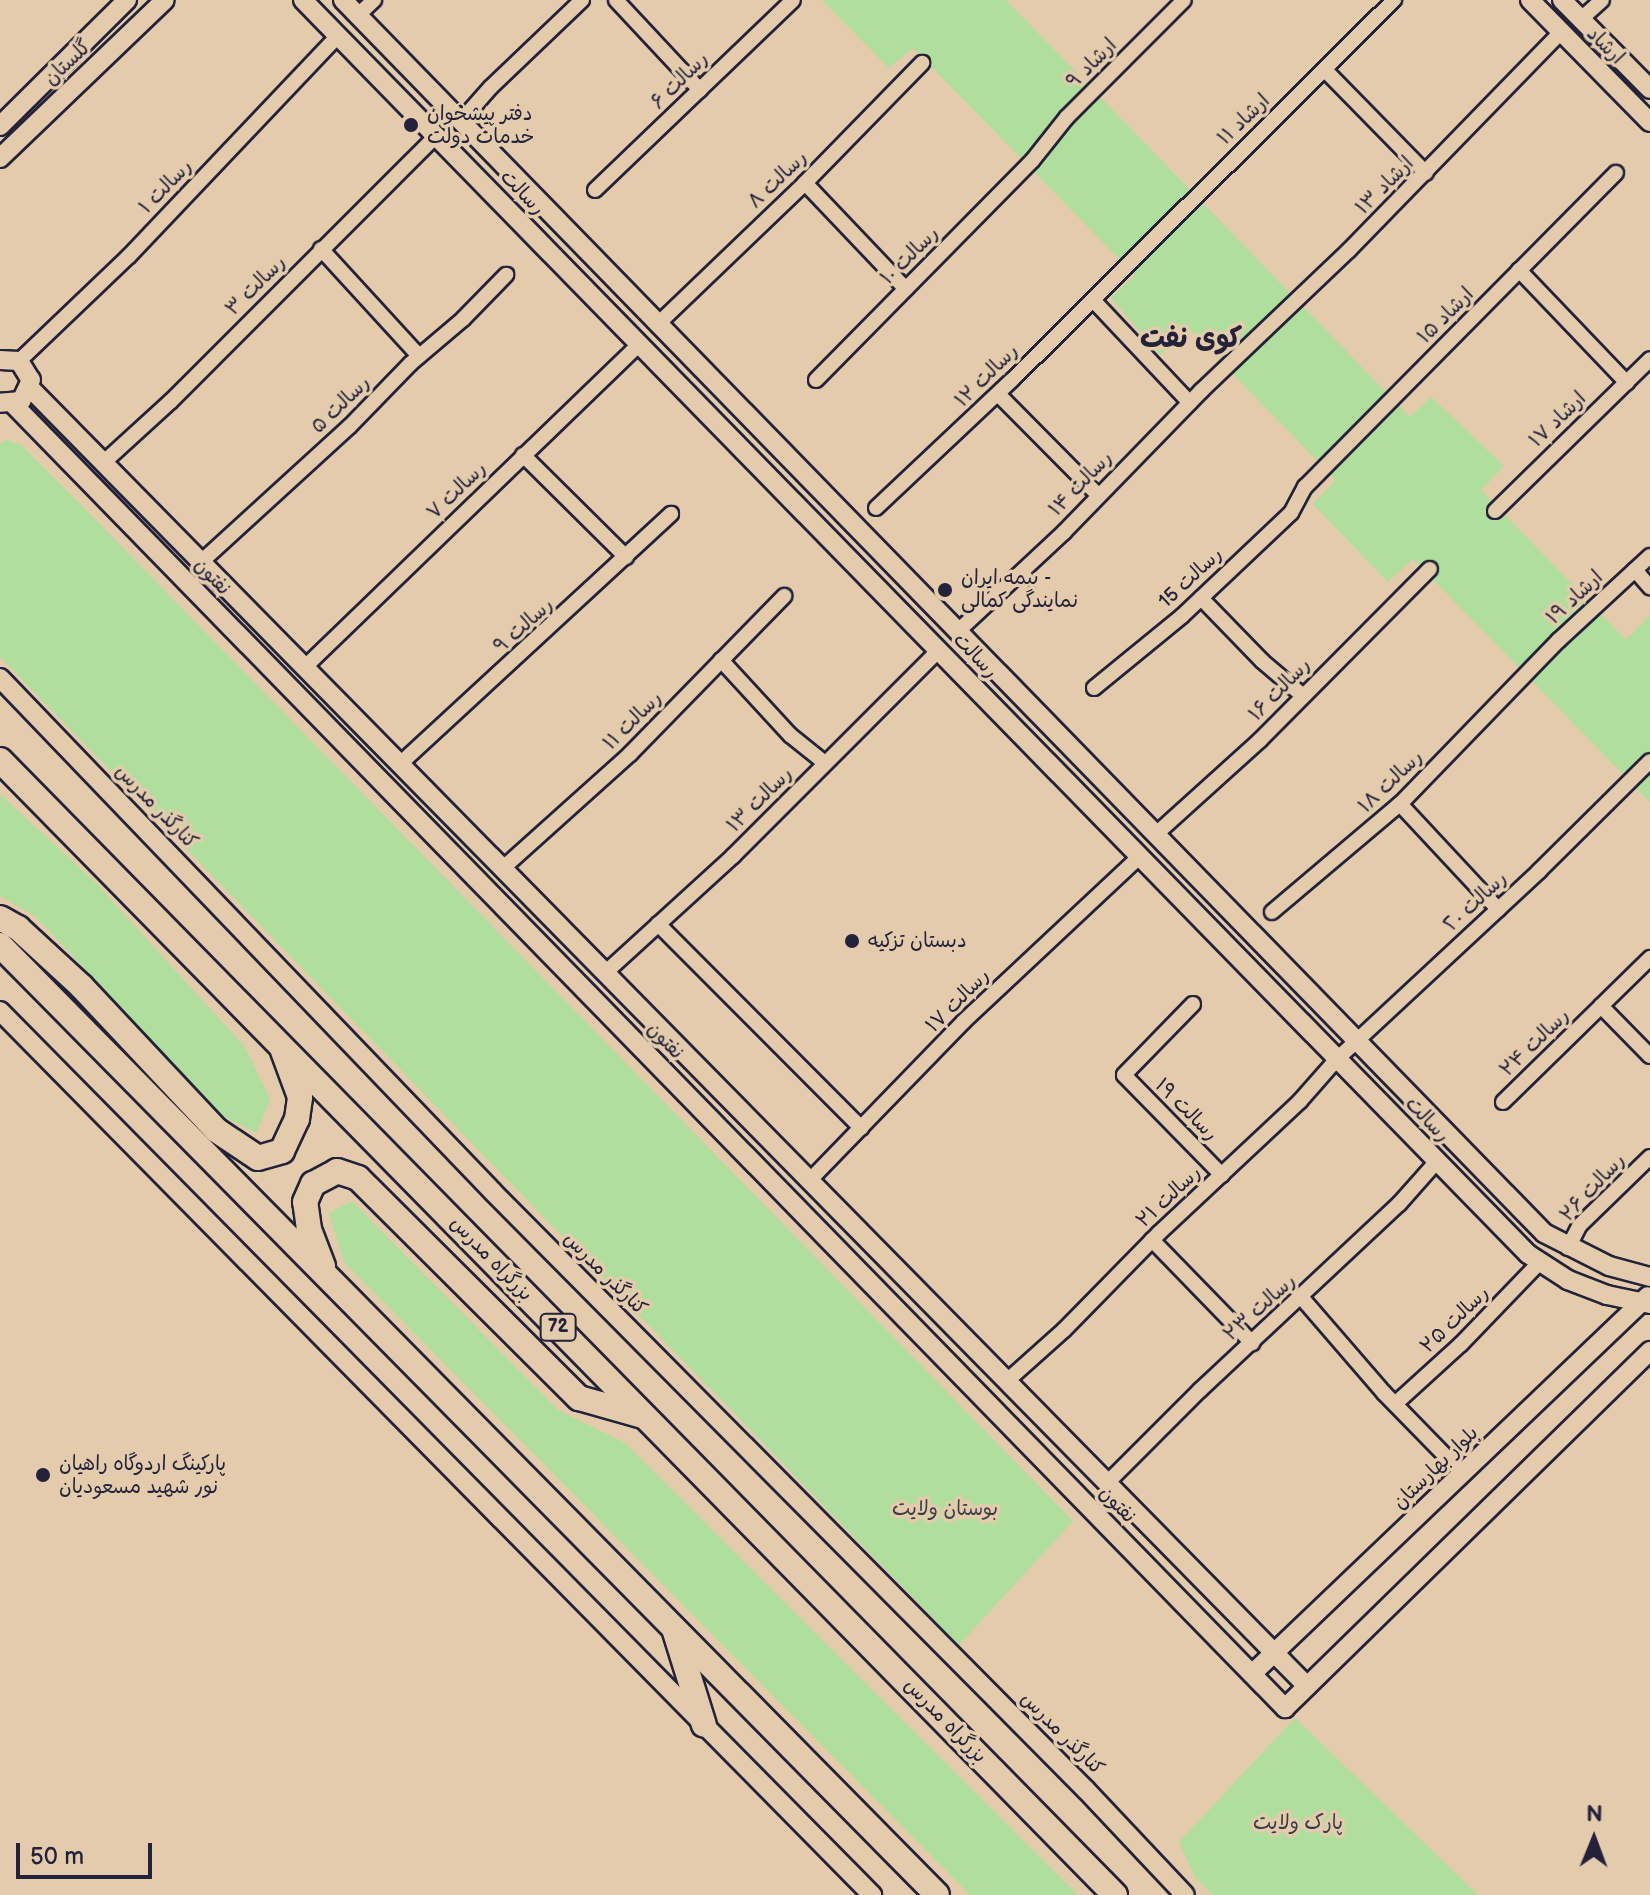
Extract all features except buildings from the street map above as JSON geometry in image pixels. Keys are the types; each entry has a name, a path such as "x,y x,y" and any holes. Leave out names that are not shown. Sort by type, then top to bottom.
{"highway":[{"path":"0,745 29,790"},
{"name":"بزرگراه مدرس","path":"0,760 1115,1895"},
{"path":"0,918 18,928 81,986 216,1130 258,1158 282,1151 297,1119 300,1097 280,1043"},
{"path":"0,945 937,1895"},
{"path":"327,1275 309,1229 305,1202 313,1184 337,1171 358,1178 380,1198 579,1398 646,1416"},
{"path":"673,1626 704,1725"}],"street":[{"name":"گلستان","path":"0,126 127,0"},
{"name":"گلستان","path":"0,158 165,0"},
{"name":"رسالت","path":"303,0 1139,857 1540,1262 1581,1285 1647,1300"},
{"name":"رسالت","path":"343,0 1544,1233 1568,1248 1609,1266 1650,1277"},
{"path":"358,15 374,0"},
{"path":"461,121 491,87 582,0"},
{"path":"616,0 700,90"},
{"name":"رسالت ۶","path":"595,190 793,0"},
{"name":"ارشاد ۹","path":"1032,161 1067,117 1184,0"},
{"name":"ارشاد ۱۱","path":"1124,271 1191,199 1394,0"},
{"name":"ارشاد","path":"1530,0 1650,122"},
{"name":"ارشاد","path":"1562,0 1650,89"},
{"path":"1581,19 1602,0"},
{"name":"ارشاد ۱۳","path":"1231,363 1426,173 1561,32"},
{"name":"رسالت ۱","path":"9,361 129,256 338,36"},
{"name":"رسالت ۸","path":"659,323 805,183 922,63"},
{"path":"1325,70 1426,173"},
{"name":"رسالت ۳","path":"103,463 171,401 436,136"},
{"name":"رسالت ۱۰","path":"816,380 1032,161"},
{"path":"489,191 510,171"},
{"name":"ارشاد ۱۵","path":"1305,487 1616,173"},
{"path":"805,183 906,289"},
{"path":"321,249 419,356"},
{"path":"1519,270 1627,383"},
{"name":"رسالت ۱۲","path":"876,508 1124,271"},
{"name":"رسالت ۵","path":"201,562 349,427 506,275"},
{"path":"1093,300 1190,403"},
{"path":"639,344 659,323"},
{"name":"رسالت ۷","path":"305,667 639,344"},
{"name":"ارشاد ۱۷","path":"1495,511 1650,359"},
{"path":"5,406 21,401 30,388 29,373 9,361"},
{"name":"رسالت ۱۴","path":"958,631 1231,363"},
{"name":"نفتون","path":"5,406 336,736 1285,1708 1307,1686 1276,1652 30,388"},
{"path":"998,394 1098,495"},
{"path":"523,455 626,557"},
{"name":"رسالت 15","path":"1094,688 1201,598 1291,513 1305,487"},
{"name":"رسالت ۹","path":"400,764 671,514"},
{"name":"ارشاد ۱۹","path":"1528,671 1650,556"},
{"name":"رسالت ۱۶","path":"1156,834 1260,740 1430,569"},
{"path":"1635,570 1650,587"},
{"name":"رسالت ۱۱","path":"503,868 630,754 784,596"},
{"path":"1201,598 1262,661 1302,695"},
{"path":"938,651 958,631"},
{"name":"رسالت ۱۳","path":"606,972 733,856 938,651"},
{"path":"721,660 781,725 825,763"},
{"name":"رسالت ۱۸","path":"1272,912 1400,804 1528,671"},
{"name":"کنارگذر مدرس","path":"0,678 493,1192 1075,1779 1185,1895"},
{"path":"336,736 356,719"},
{"name":"رسالت ٢٠","path":"1357,1041 1650,761"},
{"path":"1400,804 1498,909"},
{"name":"رسالت ۱۷","path":"810,1180 964,1021 1139,857"},
{"path":"1168,886 1187,867"},
{"path":"658,924 861,1128"},
{"name":"رسالت ۲۴","path":"1503,1102 1650,958"},
{"name":"رسالت ۱۹","path":"1193,1004 1124,1075 1222,1175"},
{"path":"1598,1009 1650,1056"},
{"path":"0,1011 872,1895"},
{"name":"رسالت ۲۱","path":"1008,1380 1064,1330 1152,1240 1300,1101 1357,1041"},
{"path":"681,1089 700,1068"},
{"name":"رسالت ۲۶","path":"1568,1248 1579,1226 1650,1157"},
{"name":"رسالت ۲۳","path":"1108,1482 1399,1204 1437,1161"},
{"path":"1152,1240 1252,1343"},
{"name":"رسالت ۲۵","path":"1395,1404 1461,1344 1540,1262"},
{"path":"1302,1298 1395,1404 1462,1473"},
{"name":"بلوار بهارستان","path":"1252,1674 1647,1300"},
{"path":"1307,1686 1650,1351"}],"green space":[{"path":"822,0 1006,0 1410,417 1431,397 1504,466 1481,490 1626,640 1650,615 1650,802 1413,559 1388,582 1313,504 1336,480 1188,328 1160,355 1111,298 1135,275 913,48 889,68"},
{"name":"بوستان ولایت","path":"6,440 21,445 82,506 1073,1521 959,1645 0,657 0,444"},
{"path":"0,794 94,881 245,1047 270,1099 257,1133 222,1116 36,917 0,896"},
{"path":"352,1201 558,1410 625,1443 1078,1895 970,1895 344,1262 329,1213"},
{"name":"پارک ولایت","path":"1295,1718 1478,1895 1213,1895 1195,1877 1179,1842"}],"place":[{"name":"دفتر پیشخوان خدمات دولت","path":"411,125"},
{"name":"بیمه ایران - نمایندگى کمالى","path":"945,590"},
{"name":"دبستان تزکیه","path":"852,941"},
{"name":"پارکینگ اردوگاه راهیان نور شهید مسعودیان","path":"43,1475"}],"district":[{"name":"کوی نفت","path":"1191,339"}]}
